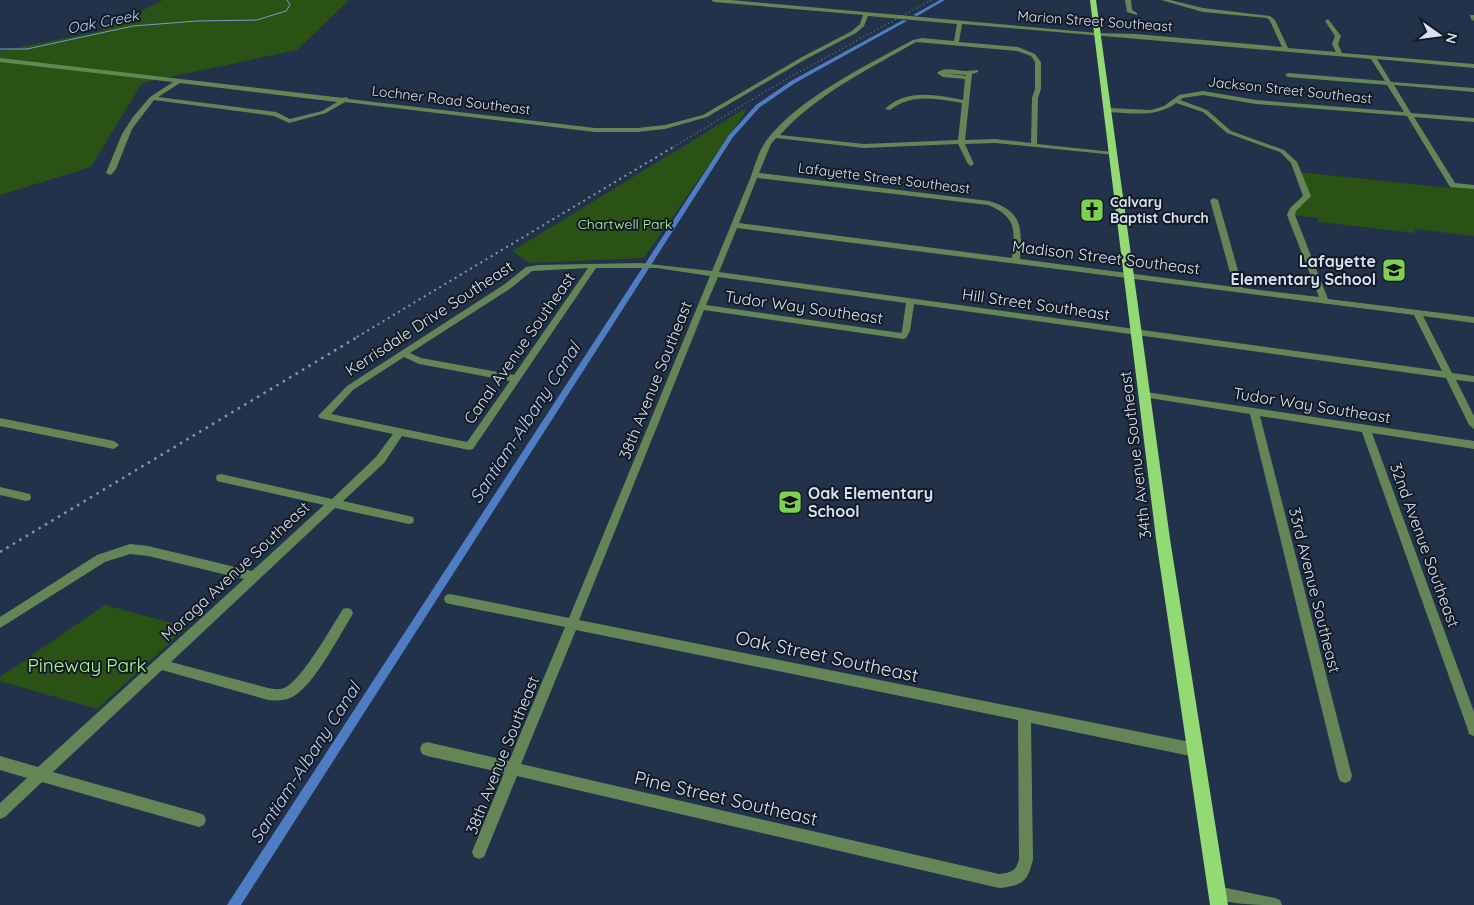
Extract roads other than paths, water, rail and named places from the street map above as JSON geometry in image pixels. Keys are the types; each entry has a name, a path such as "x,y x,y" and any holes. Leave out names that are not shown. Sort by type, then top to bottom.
{"main road":[{"name":"34th Avenue Southeast","path":"1093,0 1108,110 1116,188 1138,332 1163,539 1218,899"}],"street":[{"name":"Marion Street Southeast","path":"714,0 1098,35 1136,36 1474,66"},
{"path":"1128,0 1129,11 1135,14"},
{"path":"1164,0 1203,10 1268,17 1272,20 1286,49"},
{"name":"Lochner Road Southeast","path":"0,60 346,99 595,130 629,130 694,120 714,111 804,58 854,32 862,25 866,14"},
{"path":"1328,21 1338,36 1335,44 1339,54"},
{"path":"956,43 960,22"},
{"name":"38th Avenue Southeast","path":"479,852 768,143 792,117 813,101 915,41 1018,49 1029,52 1037,58 1038,88 1035,98 1034,144"},
{"path":"1373,57 1453,185 1474,187"},
{"path":"971,74 965,102 961,143 971,164"},
{"path":"1288,75 1474,90"},
{"path":"110,173 116,164 123,139 143,108 152,98 179,80"},
{"name":"Jackson Street Southeast","path":"1108,110 1151,112 1166,107 1188,94 1210,93 1256,102 1474,120"},
{"path":"888,110 900,99 911,97 965,102"},
{"path":"152,98 276,114 289,121 324,112 346,99"},
{"path":"1175,100 1205,111 1229,132 1282,151 1294,162 1307,196 1293,210 1291,215 1325,301"},
{"path":"774,136 864,146 996,141 1113,154"},
{"name":"Lafayette Street Southeast","path":"754,174 989,203 1009,212 1015,217 1018,225 1016,261"},
{"path":"1214,200 1239,290"},
{"name":"Madison Street Southeast","path":"734,225 1474,320"},
{"name":"Hill Street Southeast","path":"593,266 657,266 1474,379"},
{"name":"Kerrisdale Drive Southeast","path":"400,432 323,416 350,388 515,282 529,269 538,267 593,266"},
{"name":"Canal Avenue Southeast","path":"400,432 469,446 591,272 593,266"},
{"name":"Tudor Way Southeast","path":"701,307 903,336 906,331 910,301"},
{"path":"1417,313 1474,425"},
{"path":"402,354 419,361 516,379"},
{"name":"Tudor Way Southeast","path":"1146,395 1474,445"},
{"name":"33rd Avenue Southeast","path":"1254,412 1345,776"},
{"path":"0,422 114,445"},
{"name":"32nd Avenue Southeast","path":"1366,428 1474,730"},
{"name":"Moraga Avenue Southeast","path":"0,812 380,460 400,432"},
{"path":"221,478 409,520"},
{"path":"0,491 26,497"},
{"path":"0,623 101,558 130,549 148,551 253,576"},
{"name":"Oak Street Southeast","path":"450,599 1195,750"},
{"path":"159,664 268,694 281,695 289,693 300,683 347,613"},
{"name":"Pine Street Southeast","path":"427,749 999,881 1016,879 1023,872 1026,859 1024,716"},
{"path":"0,763 199,820"},
{"path":"1218,899 1275,905"}],"waterway":[{"name":"Oak Creek","path":"0,49 27,49 133,26 197,21 257,20 286,11 290,5 287,0"},
{"name":"Santiam-Albany Canal","path":"915,15 943,0"},
{"name":"Santiam-Albany Canal","path":"233,905 731,136 758,106 793,82 905,21"}],"railway":[{"path":"673,147 790,77 931,0"},
{"path":"357,337 675,146"},
{"path":"0,552 359,336"}],"place":[{"name":"Calvary Baptist Church","path":"1092,210"},
{"name":"Lafayette Elementary School","path":"1394,270"},
{"name":"Oak Elementary School","path":"790,502"}],"park label":[{"name":"Chartwell Park","path":"625,224"},
{"name":"Pineway Park","path":"87,665"}]}
